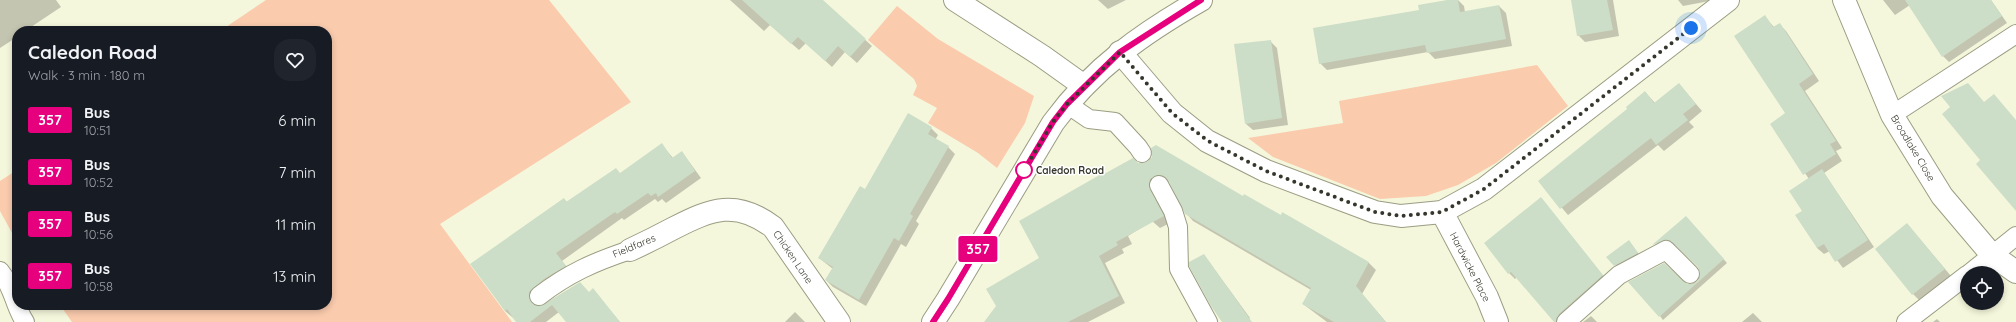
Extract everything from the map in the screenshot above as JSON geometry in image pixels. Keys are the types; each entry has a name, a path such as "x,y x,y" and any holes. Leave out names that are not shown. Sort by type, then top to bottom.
{"street":[{"path":"955,0 1042,56 1084,86"},
{"path":"933,322 1053,122 1067,104 1120,52 1201,0"},
{"path":"1120,52 1172,113 1186,126 1208,141 1266,171 1375,212 1401,216 1442,212 1484,189 1728,0"},
{"name":"Broadlake Close","path":"1844,0 1892,115 1942,196 1992,256 2016,272"},
{"name":"Fieldfares","path":"630,250 698,216 717,210 733,209"},
{"name":"Chicken Lane","path":"733,209 744,211 760,217 773,227 839,322"},
{"name":"Hardwicke Place","path":"1442,212 1487,297 1497,322"}],"lane":[{"path":"1892,115 2016,34"},
{"path":"1067,104 1089,119 1115,122 1138,147 1142,154"},
{"path":"1159,185 1173,211 1178,226 1179,269 1208,322"},
{"path":"1979,266 2016,236"},
{"name":"Fieldfares","path":"539,296 569,275 595,262 630,250"},
{"path":"1566,322 1619,275 1666,250 1690,274"},
{"path":"0,271 12,291"},
{"path":"1906,322 1960,280"},
{"path":"18,310 25,322"}],"shaded area":[{"path":"266,0 549,0 631,102 440,224 512,322 72,322 64,310 332,310 332,26 227,26"},
{"path":"897,6 938,39 1034,96 1025,123 997,168 978,153 928,123 937,108 913,95 917,86 914,79 868,40"},
{"path":"1537,65 1568,106 1496,163 1458,185 1426,196 1380,199 1273,157 1248,138 1343,123 1339,101"},
{"path":"12,173 12,233 0,211 0,181"}],"building":[{"path":"742,0 823,0 866,39 850,57 838,46 825,61 798,37 791,44"},
{"path":"1447,0 1458,0 1460,12 1499,5 1506,39 1427,53 1425,45 1319,64 1313,28 1419,10 1418,5"},
{"path":"1571,0 1607,0 1613,30 1577,36"},
{"path":"1905,0 1991,0 2002,16 1942,57"},
{"path":"1765,15 1773,27 1780,23 1813,74 1799,84 1836,141 1830,144 1836,154 1803,175 1770,124 1785,113 1734,36"},
{"path":"1271,40 1282,118 1245,124 1234,44"},
{"path":"1679,83 1696,104 1683,114 1688,120 1656,145 1651,138 1560,209 1538,181 1627,109 1626,107 1645,91 1654,103"},
{"path":"1968,83 1984,102 1994,94 2016,120 2016,211 1976,164 1980,160 1942,114 1950,107 1941,96"},
{"path":"908,113 932,127 928,134 949,146 910,214 913,216 899,241 894,238 859,300 825,280 833,267 818,258 860,186 865,189"},
{"path":"662,143 672,158 682,151 695,171 658,197 656,193 651,196 648,193 617,214 615,212 556,253 566,266 544,279 529,292 531,302 541,306 580,282 589,292 593,288 620,322 566,322 552,305 530,322 516,322 507,309 505,311 470,264 564,198 566,202 616,168 620,173"},
{"path":"1156,145 1243,196 1244,194 1281,215 1282,212 1369,262 1356,286 1386,322 1334,322 1302,304 1311,288 1185,214 1168,180 1164,176 1159,175 1150,179 1149,185 1164,216 1116,242 1118,245 1099,256 1119,296 1068,322 984,322 996,306 986,289 1039,258 1019,221 1103,173 1104,174 1133,158 1138,163 1147,162 1152,157 1151,148"},
{"path":"1822,169 1868,240 1835,262 1824,244 1817,248 1795,215 1802,211 1789,191"},
{"path":"1541,197 1603,275 1559,314 1556,322 1554,322 1511,272 1508,274 1484,243"},
{"path":"1686,216 1724,259 1659,317 1628,282 1664,263 1687,284 1693,284 1698,281 1700,276 1698,267 1673,243 1667,240 1652,245"},
{"path":"1907,223 1945,269 1912,295 1875,249"},
{"path":"1629,240 1638,253 1614,266 1606,257"},
{"path":"1204,254 1252,322 1222,322 1211,306 1189,266 1189,262"}],"bus line":[{"name":"357","path":"933,322 1053,122 1067,104 1120,52 1176,14 1201,0"}],"place":[{"name":"Caledon Road","path":"1024,170"}],"route":[{"path":"1024,170 1053,122 1067,104 1120,52 1158,98 1186,126 1208,141 1266,171 1375,212 1401,216 1442,212 1484,189 1532,154 1581,113 1691,28"}]}
